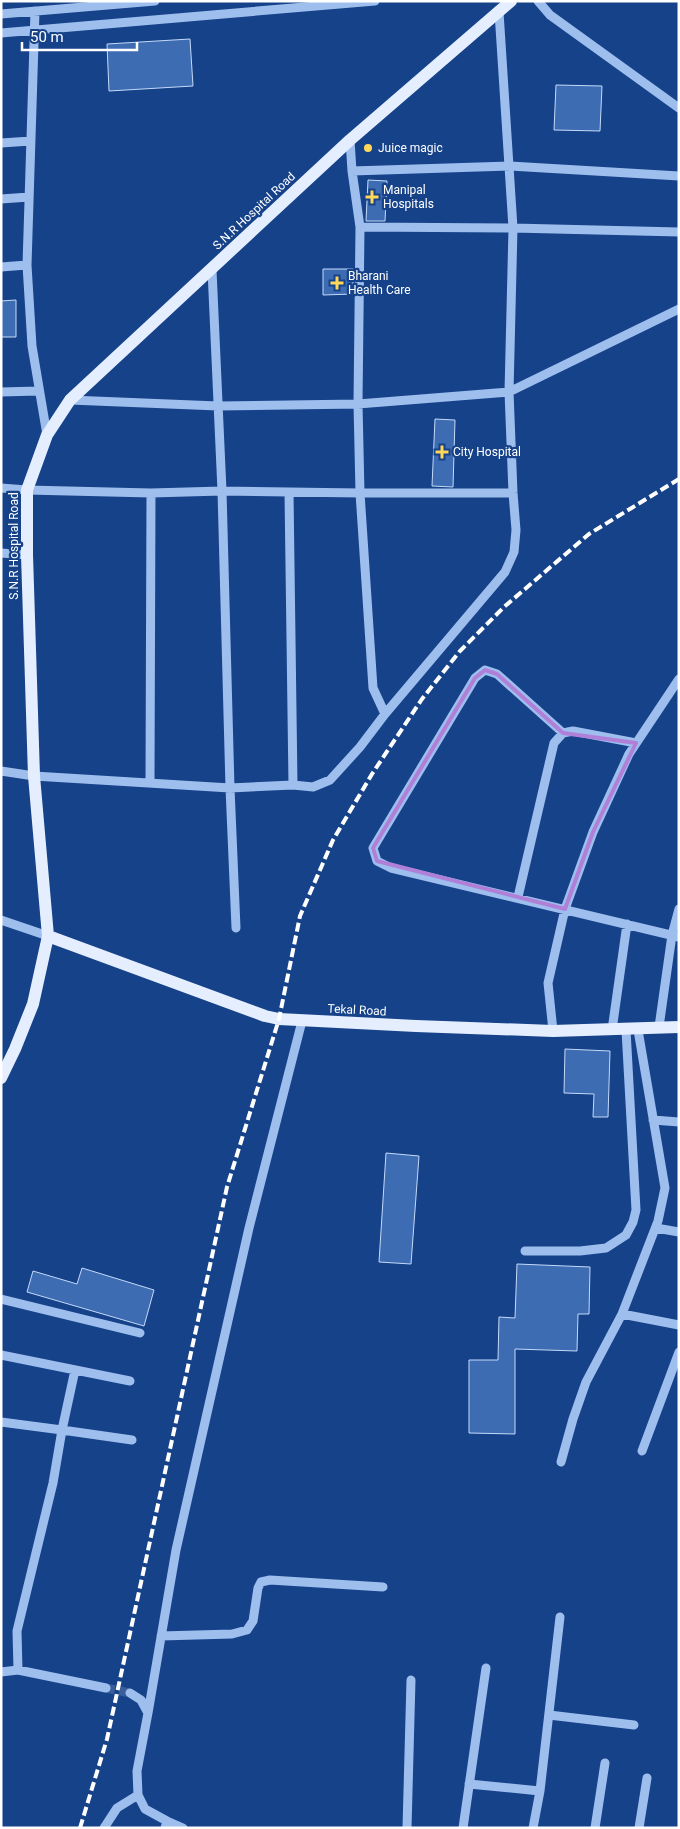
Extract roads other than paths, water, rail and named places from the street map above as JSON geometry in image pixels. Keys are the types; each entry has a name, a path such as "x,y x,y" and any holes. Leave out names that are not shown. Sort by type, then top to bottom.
{"main road":[{"name":"S.N.R Hospital Road","path":"1,1078 33,1004 48,936 34,776 26,555 27,490 47,435 70,400 350,140 511,1"},
{"name":"Tekal Road","path":"48,936 266,1016 302,1021 553,1031 679,1028"}],"street":[{"path":"1,14 35,11 66,5 155,1"},
{"path":"1,33 375,1"},
{"path":"538,1 550,15 679,108"},
{"path":"35,11 27,265 32,346 38,391 47,435"},
{"path":"1,771 34,776 230,788 293,785 313,787 330,780 360,748 385,714 505,572 514,552 516,530 509,392 514,228 499,12"},
{"path":"350,140 352,171 360,227 358,404 360,493 373,688 385,714"},
{"path":"1,143 31,141"},
{"path":"352,171 510,166 679,176"},
{"path":"1,199 30,197"},
{"path":"360,227 679,232"},
{"path":"1,267 27,265"},
{"path":"212,270 222,491 230,788 236,928"},
{"path":"70,400 218,406 358,404 509,392 679,309"},
{"path":"1,392 38,391"},
{"path":"1,488 151,493 222,491 513,493"},
{"path":"288,492 293,785"},
{"path":"150,783 151,493"},
{"path":"1,553 26,555"},
{"path":"563,733 497,674 485,670 475,678 373,848 377,861 390,868 675,936"},
{"path":"553,1031 548,983 566,909 593,832 629,754 679,679"},
{"path":"518,897 554,743 563,733 573,731 636,743"},
{"path":"659,1027 679,909"},
{"path":"1,920 48,936"},
{"path":"612,1030 627,924"},
{"path":"183,1828 166,1825 145,1809 138,1795 137,1771 176,1550 247,1237 302,1021"},
{"path":"561,1462 586,1382 622,1314 656,1228 665,1188 653,1120 632,1030"},
{"path":"525,1251 580,1251 606,1248 626,1235 633,1222 636,1210 632,1030"},
{"path":"653,1120 679,1122"},
{"path":"656,1228 679,1232"},
{"path":"1,1299 140,1332"},
{"path":"622,1314 679,1325"},
{"path":"642,1451 679,1352"},
{"path":"1,1355 130,1381"},
{"path":"18,1670 17,1631 53,1483 62,1430 76,1370"},
{"path":"1,1422 132,1440"},
{"path":"161,1636 232,1634 247,1630 253,1621 258,1588 261,1582 270,1580 383,1587"},
{"path":"533,1828 540,1791 560,1617"},
{"path":"463,1828 486,1668"},
{"path":"1,1672 18,1670 106,1688"},
{"path":"407,1828 410,1680"},
{"path":"130,1693 142,1700 148,1713"},
{"path":"549,1715 634,1725"},
{"path":"595,1828 605,1763"},
{"path":"639,1828 647,1778"},
{"path":"469,1784 540,1791"},
{"path":"104,1828 117,1808 138,1795"}],"tunnel":[{"path":"106,1688 130,1693"}],"railway":[{"path":"80,1828 107,1739 227,1187 279,1019 300,916 333,840 372,774 422,699 460,651 504,607 589,534 679,479"}],"place":[{"name":"Juice magic","path":"368,148"},
{"name":"Manipal Hospitals","path":"372,197"},
{"name":"Bharani Health Care","path":"337,283"},
{"name":"City Hospital","path":"442,452"}]}
